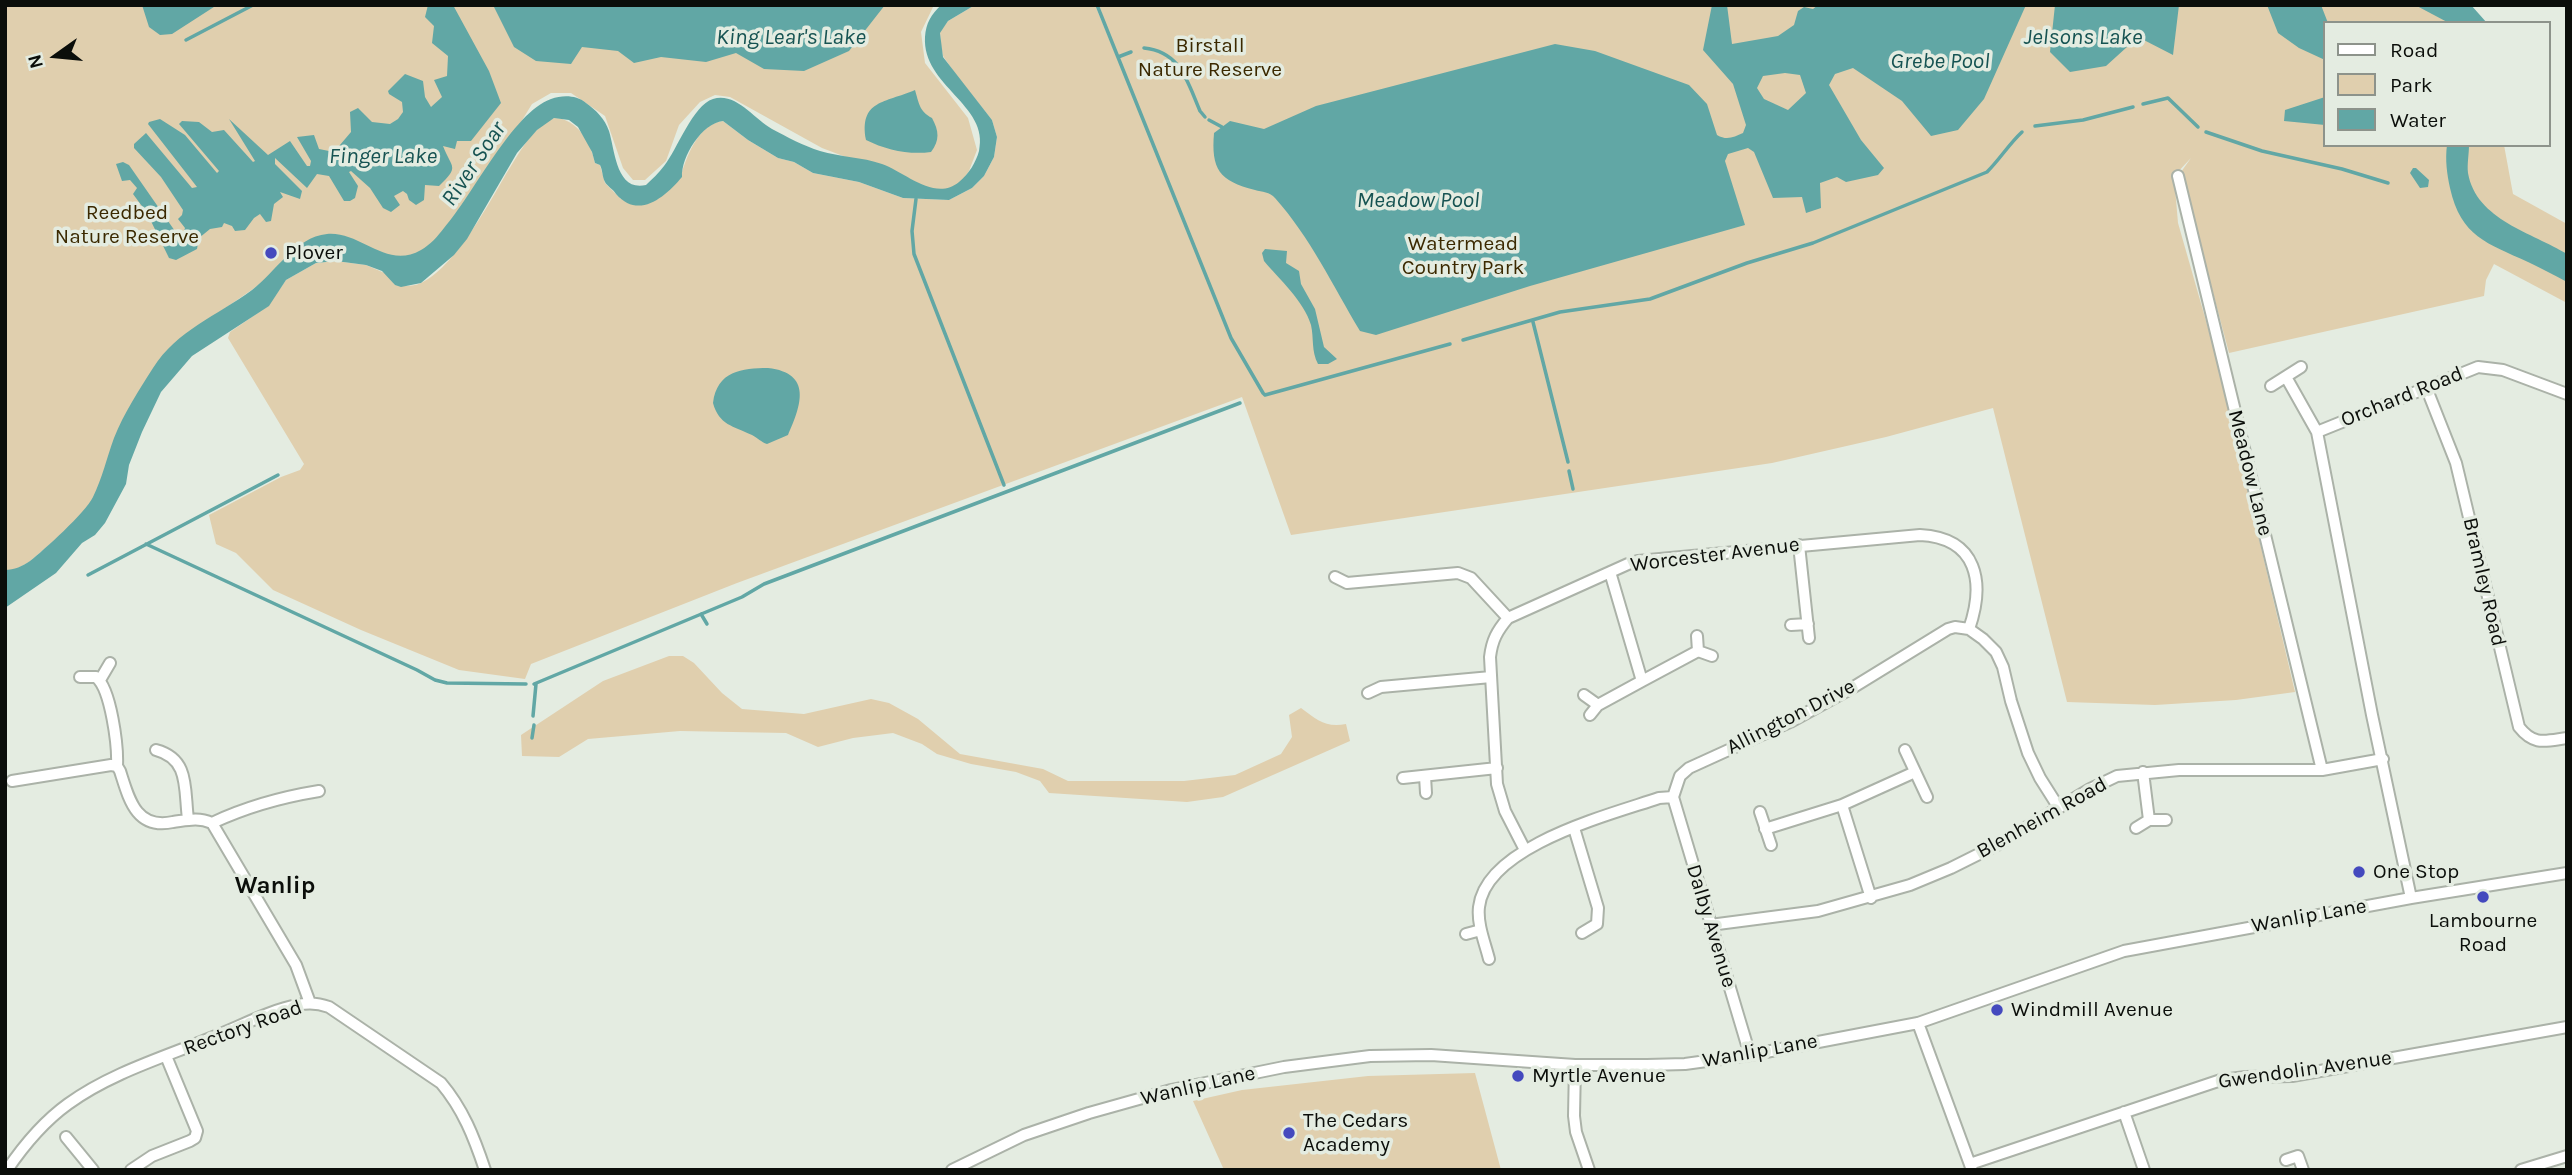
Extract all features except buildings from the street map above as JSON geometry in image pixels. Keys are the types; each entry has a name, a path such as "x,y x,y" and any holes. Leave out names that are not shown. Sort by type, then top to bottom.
{"street":[{"name":"Meadow Lane","path":"2178,176 2322,770"},
{"path":"2271,386 2301,367"},
{"name":"Orchard Road","path":"2317,432 2466,370 2490,367 2503,370 2567,394"},
{"path":"2286,377 2317,432 2411,898"},
{"name":"Bramley Road","path":"2426,387 2459,477 2519,727 2527,737 2540,742 2567,738"},
{"name":"Worcester Avenue","path":"1508,618 1628,564 1650,559 1920,535 1946,540 1957,547 1975,572 1979,587 1977,605 1969,629"},
{"path":"1799,545 1809,638"},
{"path":"1610,572 1642,681"},
{"path":"1335,578 1347,583 1458,573 1471,578 1508,618 1497,630 1492,642 1490,677 1497,784 1505,811 1525,850"},
{"path":"1346,596 1347,583"},
{"path":"1791,625 1808,624"},
{"name":"Allington Drive","path":"1673,797 1680,776 1689,768 1790,722 1852,688 1948,629 1969,629"},
{"path":"1969,629 1996,652 2003,667 2028,753 2059,808"},
{"path":"1697,636 1698,651"},
{"path":"1590,715 1598,705 1698,651 1712,656"},
{"path":"100,680 110,663"},
{"path":"1379,675 1381,687"},
{"path":"80,677 96,677 105,689 117,766 128,797 138,813 157,824 188,819 212,823 228,815 286,797 319,791"},
{"path":"1368,693 1381,687 1490,677"},
{"path":"1584,695 1598,705"},
{"path":"156,750 169,753 180,765 188,819"},
{"path":"1905,750 1927,797"},
{"path":"180,765 192,759"},
{"name":"Blenheim Road","path":"1710,925 1818,911 1910,885 1997,845 2117,776 2143,772 2322,770 2383,759"},
{"path":"12,780 117,766"},
{"path":"1403,778 1497,768"},
{"path":"1765,829 1842,804 1915,772"},
{"path":"2143,772 2149,820"},
{"path":"1424,776 1426,793"},
{"path":"1489,959 1481,930 1479,905 1490,878 1525,850 1574,828 1659,798 1673,797"},
{"name":"Dalby Avenue","path":"1673,797 1750,1055"},
{"path":"1842,804 1871,898"},
{"path":"1760,812 1771,845"},
{"path":"2136,828 2149,820 2166,820"},
{"path":"212,823 296,965 310,1003"},
{"path":"1574,828 1598,908 1597,924"},
{"name":"Wanlip Lane","path":"952,1170 1024,1135 1088,1113 1171,1090 1284,1067 1370,1056 1431,1055 1575,1065 1685,1064 1750,1055 1918,1023 2121,952 2411,898 2567,873"},
{"path":"1597,924 1611,929"},
{"path":"1582,933 1597,924"},
{"path":"1466,934 1481,930"},
{"name":"Rectory Road","path":"6,1170 37,1131 68,1104 92,1088 280,1010 310,1003 328,1007 441,1083 456,1100 468,1122 485,1170"},
{"path":"1918,1023 1971,1167"},
{"name":"Gwendolin Avenue","path":"1971,1167 2221,1080 2292,1076 2567,1027"},
{"path":"131,1170 152,1156 190,1141 196,1135 197,1131 179,1083 166,1056"},
{"path":"1575,1065 1574,1116 1588,1170"},
{"path":"2124,1112 2144,1170"},
{"path":"66,1137 93,1170"},
{"path":"2286,1160 2298,1156 2303,1170"},
{"path":"2521,1170 2567,1156"}],"green space":[{"name":"Reedbed Nature Reserve","path":"5,5 934,5 921,32 925,63 968,118 977,150 969,171 957,188 941,193 822,148 730,97 715,95 700,102 679,125 666,161 645,180 633,180 623,168 605,116 571,93 551,93 532,104 472,202 420,260 405,263 320,238 179,340 102,500 29,562 5,576"},
{"path":"975,5 1095,5 1120,65 1099,5 2468,5 2478,21 2324,21 2324,147 2504,147 2513,194 2567,224 2567,303 2494,264 2486,280 2484,296 2229,353 2181,172 2191,158 2174,176 2178,223 2216,356 2295,692 2236,700 2155,705 2067,702 1993,408 1886,437 1772,463 1291,535 1242,397 737,583 531,664 525,679 459,670 361,630 273,590 236,553 216,544 209,515 281,477 300,470 304,464 228,338 230,332 268,306 286,280 316,263 336,261 366,265 387,274 395,285 411,286 433,276 457,250 480,218 526,142 546,122 554,118 570,122 582,133 595,163 600,165 605,183 621,199 682,177 696,140 708,127 723,121 778,158 794,162 813,173 859,182 903,198 949,200 972,188 984,176 994,157 997,137 992,120 943,56 940,32 948,21"},
{"path":"669,656 683,656 694,663 722,693 742,709 804,714 871,699 889,703 918,719 960,754 1043,769 1068,781 1184,781 1235,775 1281,754 1292,737 1289,715 1301,708 1327,724 1346,724 1350,741 1223,797 1187,802 1049,793 1040,781 1016,772 971,764 937,754 922,744 893,733 853,738 818,747 786,733 680,731 588,739 559,757 522,756 521,735 603,681"},
{"name":"The Cedars Academy","path":"1475,1073 1501,1170 1224,1170 1193,1101 1242,1090 1368,1076"}],"water":[{"path":"142,5 217,5 172,34 160,35 149,27"},
{"name":"Finger Lake","path":"428,5 453,5 489,71 501,103 471,141 457,141 455,149 443,146 452,171 439,186 425,185 424,200 416,205 403,191 394,196 400,205 391,212 383,208 370,188 351,171 349,172 358,186 355,198 344,201 329,176 317,174 307,188 275,158 275,164 302,191 300,199 280,192 283,197 274,204 271,221 266,222 260,214 245,230 235,231 232,226 224,223 222,227 210,229 199,238 197,249 176,260 169,258 147,213 133,194 137,188 130,180 122,181 116,164 123,162 129,165 177,234 183,234 185,228 178,219 183,210 161,177 134,148 134,144 146,133 192,188 197,187 149,122 160,119 185,135 217,173 219,171 179,124 182,121 199,122 212,132 224,130 253,162 255,161 229,119 268,155 290,141 307,166 310,166 311,161 297,137 314,135 319,149 334,152 351,132 350,112 358,108 372,122 390,124 403,112 402,102 388,91 405,74 423,81 425,97 431,107 442,97 434,80 447,76 448,56 432,43 434,26 425,17"},
{"name":"King Lear's Lake","path":"493,5 885,5 849,51 804,71 764,69 736,53 706,62 661,57 634,63 618,51 582,47 571,64 536,61 514,47"},
{"path":"941,5 975,5 948,21 940,33 943,57 992,120 997,137 994,157 984,176 972,188 949,200 903,198 859,182 813,173 794,162 778,158 723,121 708,128 694,142 685,160 682,177 668,192 651,203 634,205 625,202 606,183 600,165 595,163 578,127 569,120 554,118 537,130 517,153 467,239 454,255 421,283 401,287 395,285 382,271 366,265 336,261 316,263 286,280 269,306 192,356 161,392 129,465 126,484 105,523 95,535 82,543 56,573 5,608 5,570 30,561 89,504 127,411 153,368 174,343 198,324 252,290 295,249 316,237 339,235 396,256 421,250 455,214 522,120 551,99 574,97 597,112 607,127 618,168 628,182 636,185 646,185 662,169 699,110 713,99 721,98 737,103 765,125 814,149 882,164 930,187 940,189 959,182 976,159 980,135 975,121 934,69 927,54 927,28"},
{"name":"Meadow Pool","path":"1712,5 1727,5 1732,44 1778,36 1794,25 1798,11 1804,7 1813,9 1818,5 2026,5 1984,99 1958,130 1931,136 1902,101 1853,68 1835,74 1829,85 1861,140 1884,168 1878,175 1846,182 1837,177 1820,183 1821,208 1806,213 1802,197 1773,198 1754,152 1748,148 1728,154 1725,161 1745,225 1530,286 1376,335 1360,331 1310,245 1275,198 1225,178 1214,156 1214,133 1230,121 1264,129 1316,106 1555,44 1595,51 1689,85 1707,104 1717,135 1727,138 1737,136 1743,133 1746,125 1733,84 1703,50","holes":["1785,73 1800,75 1806,93 1788,110 1764,99 1757,88 1763,76"]},
{"name":"Jelsons Lake","path":"2055,5 2179,5 2173,55 2138,37 2106,66 2070,72 2050,52"},
{"path":"2267,5 2321,5 2327,21 2324,21 2324,60 2299,48 2278,33"},
{"path":"2415,5 2471,5 2485,21 2445,21"},
{"path":"915,90 922,109 932,118 936,127 937,139 931,152 898,151 866,140 866,117 871,110 884,101"},
{"path":"2324,97 2324,125 2284,121 2285,110"},
{"path":"2447,147 2469,147 2468,173 2473,189 2482,203 2508,223 2567,254 2567,282 2488,243 2469,228 2455,204"},
{"path":"2413,168 2429,180 2428,187 2420,188 2410,173"},
{"path":"1265,249 1287,251 1286,263 1299,271 1301,284 1315,309 1324,347 1337,359 1328,364 1318,364 1308,316 1264,261 1262,253"},
{"path":"768,368 792,376 800,393 797,413 788,435 767,444 723,420 713,403 715,392 725,378 740,371"}],"waterway":[{"path":"186,40 253,5"},
{"path":"1097,5 1231,338 1265,395 1450,344"},
{"path":"1144,48 1167,55 1175,62 1205,117"},
{"path":"1118,57 1131,52"},
{"path":"2143,104 2168,98 2198,127"},
{"path":"2035,126 2083,120 2133,107"},
{"path":"1209,120 1222,127"},
{"path":"1463,340 1560,312 1650,299 1747,263 1813,243 1987,172 2022,132"},
{"path":"2206,132 2262,151 2342,169 2388,183"},
{"path":"916,199 912,231 914,254 1004,485"},
{"path":"1533,322 1568,462"},
{"path":"534,684 742,597 764,584 1240,403"},
{"path":"1569,471 1573,489"},
{"path":"88,575 278,475"},
{"path":"146,544 435,680 447,683 526,684"},
{"path":"701,614 707,624"},
{"path":"533,716 536,684"},
{"path":"532,738 534,725"}],"place":[{"name":"Plover","path":"271,253"},
{"name":"One Stop","path":"2359,872"},
{"name":"Lambourne Road","path":"2483,897"},
{"name":"Windmill Avenue","path":"1997,1010"},
{"name":"Myrtle Avenue","path":"1518,1076"},
{"name":"The Cedars Academy","path":"1289,1133"}],"district":[{"name":"Wanlip","path":"275,886"}],"park label":[{"name":"Birstall Nature Reserve","path":"1210,58"},
{"name":"Watermead Country Park","path":"1463,256"}],"water label":[{"name":"Grebe Pool","path":"1940,61"},
{"name":"River Soar","path":"474,164"}]}
